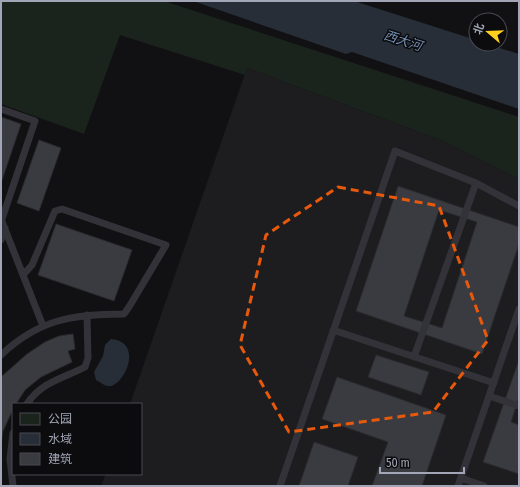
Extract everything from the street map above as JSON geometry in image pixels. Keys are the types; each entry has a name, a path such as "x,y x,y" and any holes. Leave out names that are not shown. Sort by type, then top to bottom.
{"lane":[{"path":"1,109 35,121 1,219 43,326"},
{"path":"280,486 395,151 476,183 519,206"},
{"path":"414,357 476,183"},
{"path":"1,354 9,347 43,326 61,319 86,315 124,314 166,245 62,209 55,211 32,265 23,275"},
{"path":"1,240 5,228"},
{"path":"458,486 518,313"},
{"path":"28,403 41,389 58,378 85,367 88,358 86,315"},
{"path":"333,330 494,383"},
{"path":"489,396 519,406"},
{"path":"12,442 10,459 13,486"},
{"path":"461,478 484,486"}],"highlighted area":[{"path":"338,187 439,206 488,340 433,412 289,432 240,345 266,235"}],"shaded area":[{"path":"247,68 443,141 519,179 519,486 101,486 106,475 142,475 142,403 130,403"}],"green space":[{"path":"1,1 164,1 519,117 519,179 443,141 247,68 245,75 120,35 84,134 1,104"}],"water":[{"name":"西大河","path":"193,1 354,1 468,37 468,52 508,52 508,51 519,54 519,109 352,52 346,54"},
{"path":"111,339 121,342 127,347 129,362 122,377 117,383 109,386 96,380 94,372 103,356 105,345"}],"building":[{"path":"1,117 21,124 1,183"},
{"path":"39,140 61,148 39,211 17,203"},
{"path":"398,186 519,227 519,244 482,354 356,311","holes":["439,210 477,222 442,328 404,316"]},
{"path":"56,224 132,250 114,301 38,275"},
{"path":"73,334 75,349 68,351 72,362 41,377 25,390 17,403 12,403 12,411 3,431 1,445 1,377 27,354 45,342 59,336"},
{"path":"376,355 429,372 421,395 368,377"},
{"path":"519,360 519,397 511,422 519,425 519,474 483,462"},
{"path":"337,377 446,415 422,486 372,486 388,442 322,419"},
{"path":"314,442 358,457 348,486 299,486"}]}
